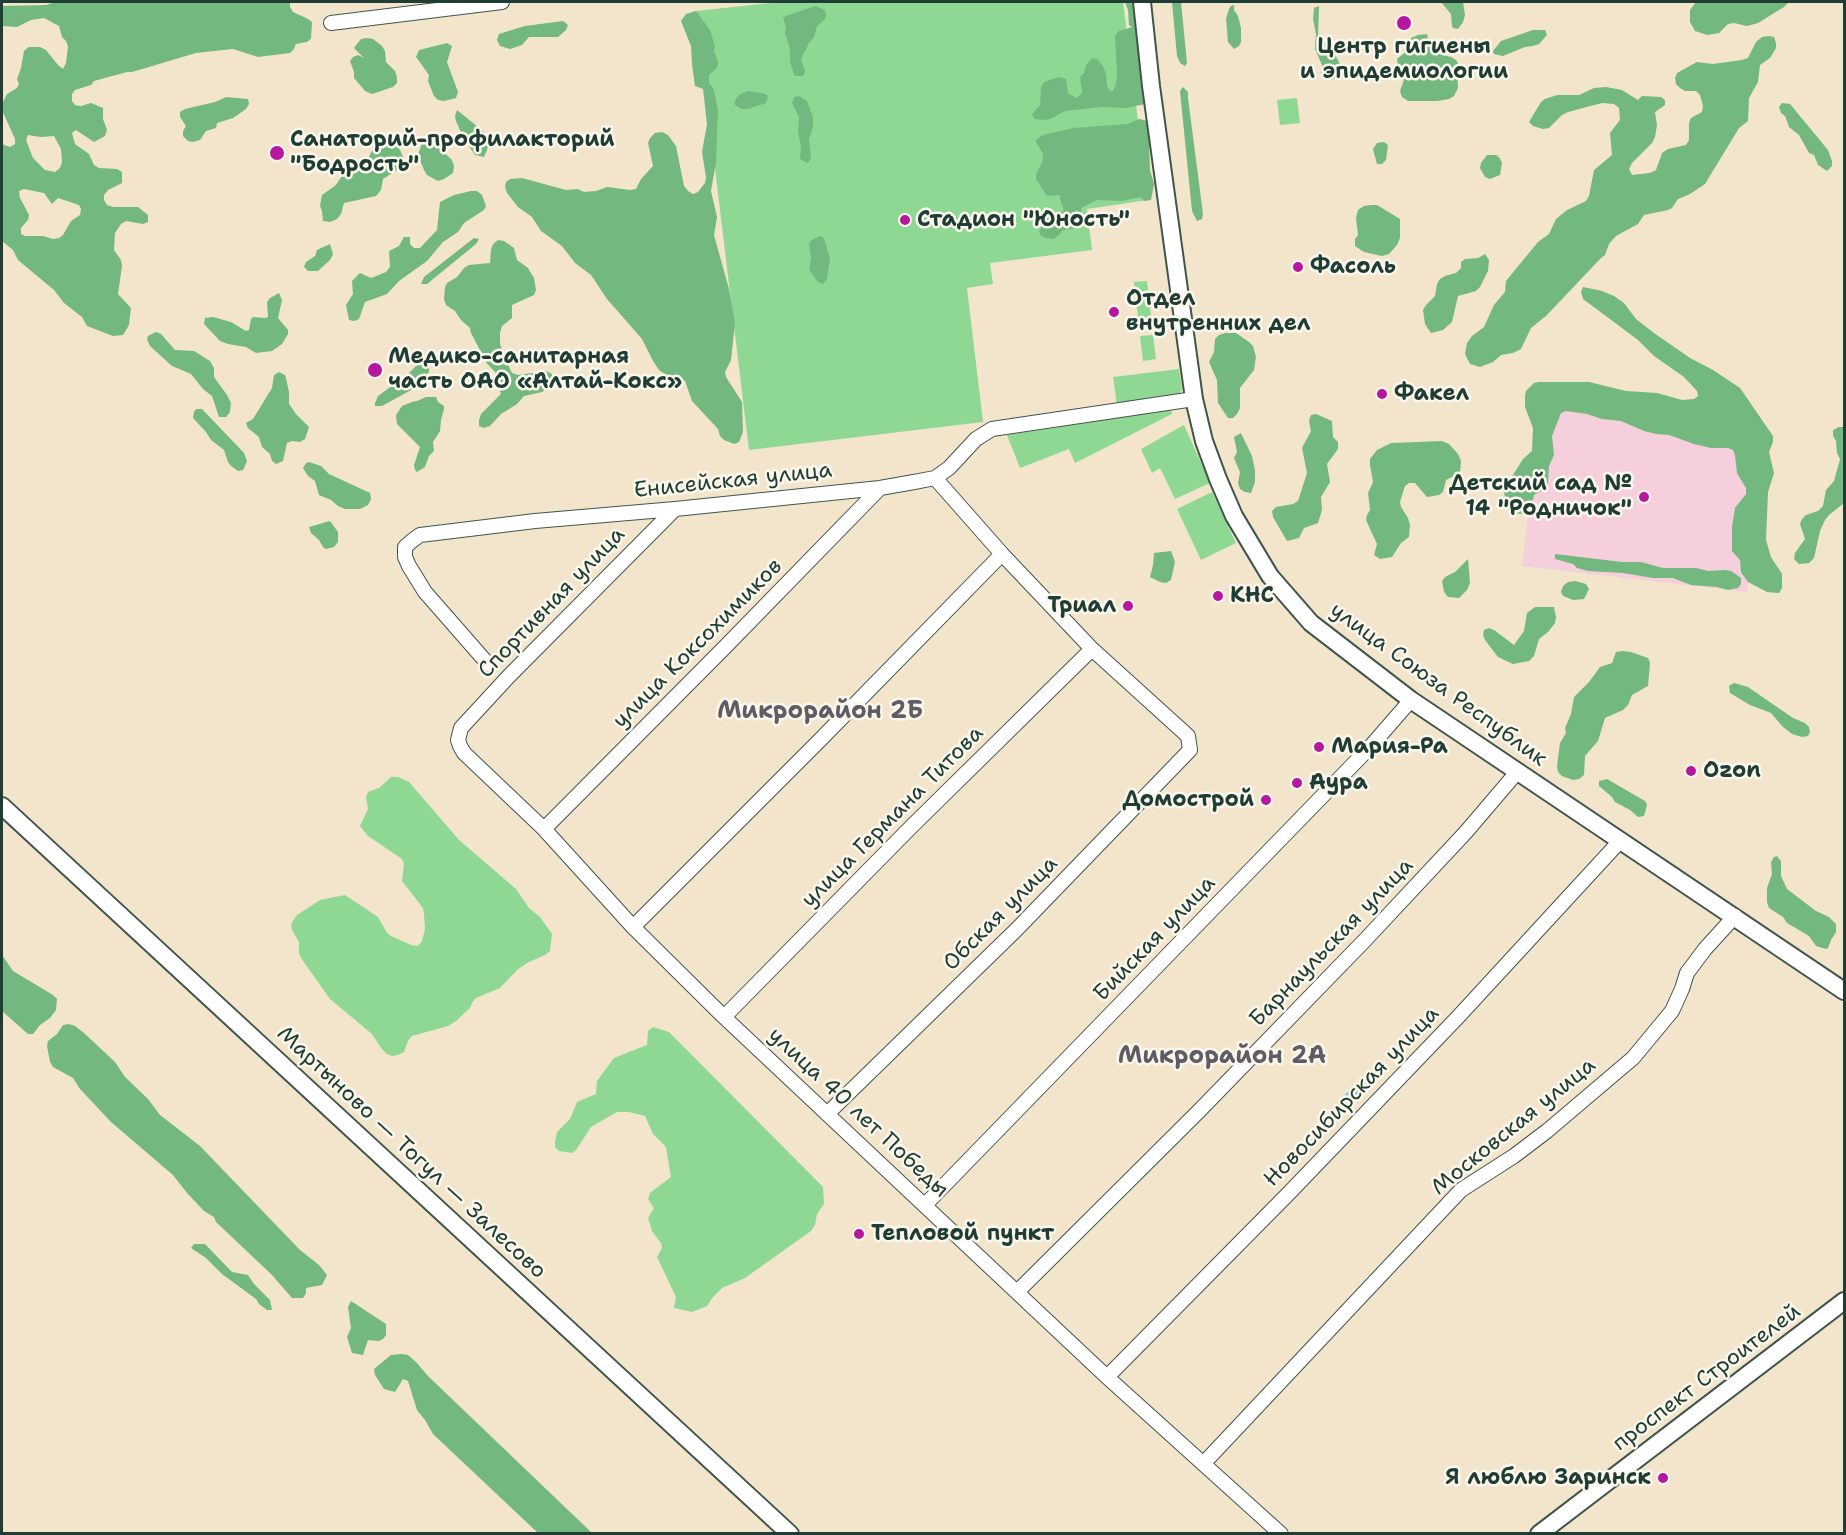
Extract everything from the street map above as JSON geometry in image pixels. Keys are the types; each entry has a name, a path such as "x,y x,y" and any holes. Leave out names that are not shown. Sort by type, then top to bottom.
{"street":[{"path":"331,23 502,2"},
{"name":"улица Союза Республик","path":"1142,2 1151,86 1194,399 1204,441 1234,516 1270,576 1311,623 1411,700 1845,991"},
{"path":"1092,649 1002,554 935,478 949,468 976,439 992,429 1194,399"},
{"name":"Енисейская улица","path":"488,664 425,592 409,566 405,557 405,547 420,535 535,521 880,488 935,478"},
{"name":"улица Коксохимиков","path":"544,829 880,488"},
{"name":"Спортивная улица","path":"461,728 509,676 675,509"},
{"path":"633,927 1002,554"},
{"name":"Обская улица","path":"827,1114 1017,929 1190,750 1188,735 1092,649"},
{"name":"улица Германа Титова","path":"724,1017 911,827 1092,649"},
{"name":"Бийская улица","path":"925,1205 1371,746 1411,700"},
{"name":"улица 40 лет Победы","path":"461,728 458,740 465,753 544,829 633,927 724,1017 1107,1377 1279,1532"},
{"name":"Барнаульская улица","path":"1017,1292 1200,1110 1366,939 1466,832 1518,771"},
{"name":"Мартыново — Тогул — Залесово","path":"2,806 790,1533"},
{"name":"Новосибирская улица","path":"1107,1377 1450,1026 1621,840"},
{"name":"Московская улица","path":"1203,1464 1461,1190 1514,1156 1547,1131 1633,1059 1672,1011 1687,973 1735,916"},
{"name":"проспект Строителей","path":"1539,1533 1845,1301"}],"shaded area":[{"name":"Детский сад № 14 \"Родничок\"","path":"1541,403 1766,429 1747,592 1522,566"}],"green space":[{"path":"56,2 290,2 293,12 312,22 311,39 296,44 290,53 258,57 233,49 196,53 94,81 91,85 75,90 72,94 72,101 75,105 91,103 103,108 103,119 107,130 105,136 94,142 76,130 72,133 75,144 89,154 94,165 122,172 122,183 108,190 104,195 107,205 138,207 148,215 148,222 143,224 126,221 115,233 114,250 122,266 118,294 131,308 129,325 123,335 113,336 87,326 82,317 18,260 13,250 2,241 2,144 10,147 15,144 15,139 2,110 2,104 7,94 19,84 17,79 24,51 29,47 40,47 46,50 63,69 68,46 59,26 44,18 31,20 17,27 2,26 2,6 46,5","holes":["28,135 54,136 61,149 60,168 55,172 45,170 33,158 26,140","24,189 44,193 52,204 58,198 79,205 80,215 71,221 59,238 25,236 21,234 21,228 29,215 19,191"]},
{"name":"Стадион \"Юность\"","path":"780,2 1123,2 1148,200 1087,209 1092,250 990,263 993,284 967,288 983,422 749,450 696,11"},
{"path":"1125,2 1138,2 1136,25 1144,78 1145,104 1126,108 1101,107 1065,111 1050,119 1034,119 1032,114 1040,105 1041,87 1044,82 1059,77 1066,79 1068,93 1076,98 1082,93 1080,77 1092,58 1097,59 1103,66 1107,86 1110,91 1113,91 1117,73 1115,36 1119,31 1132,27 1129,25"},
{"path":"1172,2 1181,2 1187,63 1185,66 1180,63 1177,56"},
{"path":"1441,2 1463,2 1465,15 1458,29 1453,28 1451,14"},
{"path":"1696,2 1789,2 1758,23 1747,26 1728,24 1719,33 1707,35 1695,31 1690,22 1690,10"},
{"path":"1234,5 1241,28 1241,42 1234,49 1228,42 1226,19 1229,9"},
{"path":"815,6 825,10 826,16 817,26 814,37 801,59 804,74 796,76 790,61 790,49 783,17"},
{"path":"1319,6 1318,38 1331,47 1341,66 1340,74 1331,80 1325,80 1321,76 1322,65 1315,49 1314,8"},
{"path":"696,11 710,30 718,62 717,68 709,75 709,84 714,90 718,110 716,162 711,191 717,217 714,235 729,289 735,323 731,360 725,372 742,402 743,432 739,442 734,444 720,436 718,429 692,401 685,381 669,377 659,370 642,339 607,299 591,275 575,263 562,246 541,231 532,217 518,207 505,187 506,182 510,179 522,178 566,190 578,189 584,192 607,187 636,189 641,179 653,166 648,143 650,138 655,133 662,132 668,135 676,146 684,186 693,194 698,192 705,183 706,177 702,152 707,124 703,89 695,86 691,46 681,21 686,14"},
{"path":"563,21 568,25 558,37 529,37 522,45 510,49 500,46 497,40 499,34 525,26"},
{"path":"1533,30 1545,30 1547,35 1539,44 1503,56 1494,54 1493,51 1501,41"},
{"path":"1427,34 1431,52 1451,57 1460,66 1457,69 1458,88 1454,96 1449,99 1408,101 1402,97 1400,91 1404,80 1398,69 1397,59 1409,49 1411,38"},
{"path":"1762,37 1774,37 1776,48 1770,58 1760,65 1758,82 1749,98 1748,121 1739,128 1705,184 1678,199 1672,208 1644,215 1638,224 1616,236 1609,244 1605,255 1546,316 1531,328 1521,349 1501,355 1493,362 1480,367 1470,364 1465,354 1467,343 1484,327 1494,305 1505,292 1506,281 1538,242 1549,234 1556,219 1567,210 1586,201 1594,170 1612,155 1610,133 1620,120 1619,108 1614,104 1602,103 1568,112 1549,128 1543,129 1529,122 1541,102 1557,95 1579,95 1594,88 1606,87 1622,90 1638,100 1642,96 1661,97 1665,100 1665,105 1655,112 1657,125 1655,137 1629,169 1632,175 1650,173 1656,170 1662,153 1668,149 1686,145 1689,140 1691,118 1702,112 1700,95 1696,91 1685,91 1680,88 1676,84 1677,73 1697,62 1713,64 1748,58 1756,42"},
{"path":"361,39 373,39 382,46 386,62 395,71 397,77 397,83 393,87 372,94 365,91 354,78 350,61 358,55 364,58 354,48"},
{"path":"447,43 452,46 447,62 458,92 456,98 444,101 434,96 428,81 429,75 416,57 419,50"},
{"path":"1183,87 1188,92 1203,214 1202,219 1197,221 1192,211 1180,91"},
{"path":"749,91 766,94 768,97 766,103 748,109 741,109 734,104 740,94"},
{"path":"799,96 807,101 813,117 809,140 811,158 808,163 800,157 799,117 792,103 794,97"},
{"path":"226,97 248,99 249,104 233,118 217,123 216,128 206,131 200,140 188,141 183,136 186,126 180,117 180,112"},
{"path":"1297,98 1300,123 1280,125 1277,100"},
{"path":"1782,103 1790,104 1828,150 1832,166 1827,171 1818,165 1814,155 1809,153 1799,135 1789,127 1779,107"},
{"path":"457,110 483,131 489,145 484,157 475,155 463,137 456,121"},
{"path":"1139,119 1148,121 1150,170 1154,184 1151,200 1144,201 1141,197 1122,201 1097,200 1081,208 1079,228 1063,230 1053,239 1040,235 1039,231 1049,216 1064,211 1060,195 1047,196 1036,179 1043,154 1036,140 1043,135 1073,128 1128,124"},
{"path":"423,140 433,142 452,160 453,173 438,181 427,175 418,155"},
{"path":"390,142 399,148 404,159 397,170 383,179 381,190 376,196 344,203 337,219 330,222 323,221 320,206 322,195 336,185 342,176 365,164 373,149"},
{"path":"1384,142 1388,145 1386,160 1382,164 1377,164 1373,149 1377,143"},
{"path":"1487,155 1500,155 1495,156 1499,157 1502,163 1500,175 1490,179 1485,177 1480,168"},
{"path":"477,191 482,195 486,206 484,210 464,223 458,232 443,242 427,261 399,281 387,294 365,302 359,319 349,320 346,305 353,294 352,281 360,273 371,278 386,272 390,267 389,251 399,246 404,237 410,237 410,244 414,248 420,248 437,230 440,202 454,195"},
{"path":"1377,205 1400,219 1400,238 1389,254 1382,256 1364,252 1355,246 1355,239 1358,235 1356,218 1358,210"},
{"path":"821,236 824,238 830,259 827,279 823,284 818,282 809,270 811,258 809,243"},
{"path":"474,238 479,239 476,244 427,284 421,284 424,277"},
{"path":"498,240 514,248 517,260 528,268 534,278 536,290 534,295 512,305 512,318 502,326 500,344 509,367 512,373 518,375 546,371 552,374 553,380 551,385 542,392 524,396 490,426 484,428 479,426 481,414 501,394 496,373 481,357 470,328 455,311 446,305 444,299 447,283 457,277 464,268 469,265 490,263 493,244"},
{"path":"330,244 333,254 330,260 318,271 308,271 304,267 306,262 315,256 317,250"},
{"path":"1485,254 1489,260 1488,271 1480,287 1476,291 1458,296 1452,322 1443,330 1431,333 1425,324 1423,310 1435,296 1440,279 1456,273 1465,259 1478,258"},
{"path":"1147,281 1152,324 1139,325 1134,282"},
{"path":"1583,287 1614,296 1624,303 1636,319 1654,333 1740,388 1773,436 1769,452 1774,473 1768,492 1766,540 1771,557 1782,574 1782,588 1779,593 1767,592 1748,582 1741,572 1740,560 1732,551 1735,508 1746,494 1746,488 1737,473 1733,450 1728,448 1711,448 1669,435 1644,431 1621,421 1566,411 1561,413 1552,436 1554,455 1549,466 1548,483 1545,489 1534,495 1530,511 1525,514 1508,510 1503,488 1505,483 1532,451 1533,428 1525,407 1525,396 1526,391 1534,383 1589,382 1626,391 1657,393 1682,400 1694,399 1698,396 1697,391 1684,377 1583,299 1581,292"},
{"path":"279,293 282,300 278,318 288,330 288,334 282,344 272,351 256,353 246,347 220,341 204,324 205,318 213,317 231,322 246,331 249,330 253,317 268,317 267,302"},
{"path":"156,332 161,334 175,350 194,351 210,361 214,368 214,377 231,403 230,412 226,417 219,417 212,396 191,374 172,366 150,346 148,336"},
{"path":"1225,333 1236,333 1249,342 1253,346 1256,357 1254,370 1240,388 1240,408 1233,418 1228,418 1218,403 1217,380 1209,362 1214,352 1215,339"},
{"path":"1153,335 1156,359 1143,361 1140,336"},
{"path":"423,363 429,367 429,372 413,389 382,406 375,406 378,396 417,365"},
{"path":"1179,369 1182,389 1176,397 1117,405 1113,377"},
{"path":"279,372 286,378 289,404 309,427 305,439 300,442 287,443 283,461 276,464 262,447 259,437 248,428 246,423 253,419 272,388 274,375"},
{"path":"426,397 436,397 444,409 440,431 433,442 434,451 429,456 425,467 417,472 414,465 420,447 397,424 396,415 402,406"},
{"path":"196,409 202,409 244,453 247,461 243,470 238,471 231,466 224,450 211,440 193,418"},
{"path":"1171,410 1172,414 1075,463 1069,449 1020,468 1007,435"},
{"path":"1316,414 1332,421 1333,437 1338,442 1338,449 1327,464 1330,482 1321,497 1322,510 1318,523 1304,528 1299,538 1287,541 1272,511 1276,507 1298,501 1307,473 1302,448 1311,431 1309,421 1311,415"},
{"path":"1184,425 1210,483 1175,499 1160,468 1152,473 1141,449"},
{"path":"1844,427 1844,503 1825,520 1814,558 1809,563 1799,564 1794,559 1795,553 1805,539 1800,524 1802,519 1823,506 1826,490 1834,481 1840,459 1833,430"},
{"path":"1241,433 1252,456 1255,470 1255,482 1251,493 1240,489 1238,483 1240,472 1234,458 1237,452 1234,437"},
{"path":"1442,441 1449,444 1458,454 1461,461 1460,473 1446,480 1443,492 1439,495 1427,497 1415,483 1405,486 1400,502 1410,525 1409,537 1401,543 1392,557 1380,559 1374,555 1377,544 1366,520 1370,510 1368,493 1373,482 1370,459 1377,450 1391,443"},
{"path":"309,462 321,466 329,474 370,493 371,499 368,505 360,509 345,509 319,495 315,481 303,468"},
{"path":"1212,492 1236,543 1201,560 1177,509"},
{"path":"330,521 338,532 338,542 334,547 326,549 311,533 309,527"},
{"path":"1171,551 1175,562 1171,580 1166,583 1150,577 1154,553"},
{"path":"1555,554 1641,562 1663,568 1725,570 1741,578 1741,584 1738,588 1728,590 1691,585 1673,578 1588,571 1555,559"},
{"path":"1468,559 1470,583 1467,590 1459,598 1448,597 1444,592 1442,581"},
{"path":"1568,582 1586,584 1589,589 1584,599 1573,600 1563,596 1561,592 1563,586"},
{"path":"1535,607 1554,607 1556,617 1555,623 1539,639 1534,656 1529,661 1513,664 1498,657 1485,640 1484,630 1489,628 1494,630 1514,645 1524,631 1527,613"},
{"path":"1622,651 1648,658 1650,663 1648,686 1632,695 1623,710 1605,718 1598,741 1585,756 1584,775 1573,780 1562,776 1557,766 1560,743 1566,733 1565,728 1571,714 1574,697 1600,667 1612,663 1616,652"},
{"path":"1734,683 1748,687 1793,718 1805,723 1809,727 1808,736 1792,734 1771,713 1750,705 1730,693 1729,686"},
{"path":"391,777 398,777 409,782 459,840 516,889 552,934 550,951 545,955 517,970 500,988 476,998 470,1008 456,1021 448,1026 412,1036 404,1052 392,1056 382,1049 372,1034 330,999 301,958 299,942 291,924 297,915 320,900 345,895 378,917 391,936 411,945 418,946 422,941 425,929 423,908 402,881 404,864 402,859 368,836 360,826 368,809 366,797 368,792 379,788"},
{"path":"1607,779 1645,801 1647,805 1644,816 1638,817 1615,802 1599,786 1599,781"},
{"path":"1777,856 1781,861 1781,876 1787,889 1836,924 1836,932 1828,948 1816,946 1809,936 1787,923 1783,917 1769,908 1767,888 1772,874 1771,862"},
{"path":"2,955 13,971 57,999 56,1010 33,1034 28,1034 2,1011"},
{"path":"69,1024 84,1033 115,1062 125,1077 148,1099 160,1115 200,1146 300,1250 319,1265 327,1275 322,1285 306,1288 303,1298 292,1298 272,1275 216,1222 214,1217 204,1211 173,1175 111,1122 80,1089 73,1078 53,1067 50,1062 48,1041 63,1025"},
{"path":"653,1027 669,1032 823,1187 824,1204 817,1214 811,1231 745,1278 722,1288 707,1306 692,1312 674,1308 676,1297 657,1257 662,1248 652,1231 648,1218 654,1208 648,1199 650,1193 671,1177 666,1147 653,1134 645,1116 617,1112 591,1127 572,1153 559,1151 555,1147 557,1132 570,1119 577,1102 596,1094 597,1081 614,1058 647,1045 648,1031"},
{"path":"194,1244 205,1244 232,1272 248,1275 270,1300 272,1310 267,1310 259,1304 256,1299 191,1248"},
{"path":"351,1301 386,1324 386,1335 379,1341 368,1340 363,1355 352,1353 347,1337 351,1328 348,1307"},
{"path":"391,1355 408,1355 416,1362 592,1533 538,1533 433,1434 417,1410 408,1381 403,1379 395,1392 384,1389 374,1369"}],"water":[{"path":"1361,1079 1368,1086 1349,1106 1341,1099"}],"place":[{"name":"Центр гигиены и эпидемиологии","path":"1404,23"},
{"name":"Санаторий-профилакторий \"Бодрость\"","path":"277,153"},
{"name":"Стадион \"Юность\"","path":"905,220"},
{"name":"Фасоль","path":"1298,267"},
{"name":"Отдел внутренних дел","path":"1114,312"},
{"name":"Медико-санитарная часть ОАО «Алтай-Кокс»","path":"375,370"},
{"name":"Факел","path":"1382,394"},
{"name":"Детский сад № 14 \"Родничок\"","path":"1644,497"},
{"name":"КНС","path":"1218,596"},
{"name":"Триал","path":"1128,606"},
{"name":"Мария-Ра","path":"1319,747"},
{"name":"Ozon","path":"1691,771"},
{"name":"Аура","path":"1297,783"},
{"name":"Домострой","path":"1266,800"},
{"name":"Тепловой пункт","path":"859,1234"},
{"name":"Я люблю Заринск","path":"1663,1478"}],"district":[{"name":"Микрорайон 2Б","path":"820,712"},
{"name":"Микрорайон 2А","path":"1222,1057"}]}
